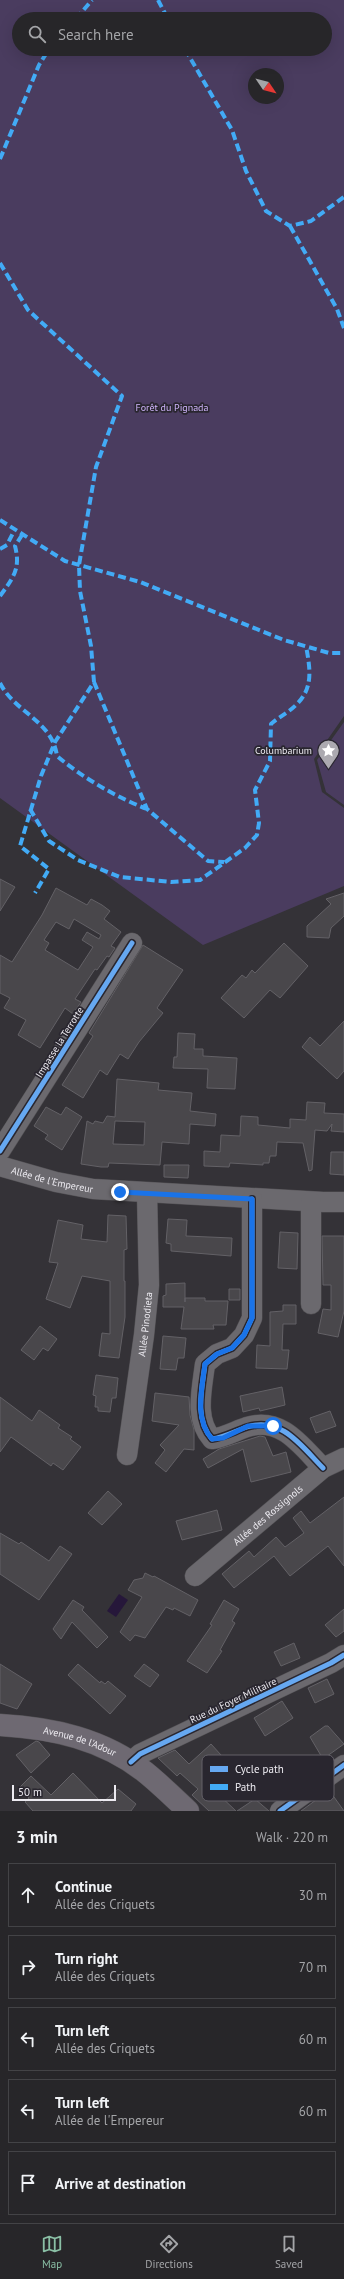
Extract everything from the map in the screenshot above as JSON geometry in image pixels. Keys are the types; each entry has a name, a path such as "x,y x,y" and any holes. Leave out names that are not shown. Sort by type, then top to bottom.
{"main road":[{"name":"Avenue de l'Adour","path":"1,1726 43,1728 94,1742 131,1762 180,1808"}],"street":[{"name":"Impasse la Terrotte","path":"0,1151 132,943"},
{"name":"Allée de l'Empereur","path":"0,1166 56,1182 93,1189 252,1199 344,1202"},
{"name":"Allée Pinodieta","path":"127,1455 144,1335 149,1285 147,1193"},
{"path":"252,1199 252,1318 244,1335 232,1348 217,1354 205,1364 200,1417 205,1431 212,1439 223,1438 248,1426 273,1426 288,1432 323,1468"},
{"path":"311,1202 311,1304"},
{"name":"Allée des Rossignols","path":"195,1576 323,1468 344,1458"},
{"name":"Rue du Foyer Militaire","path":"131,1762 140,1754 331,1663 344,1655"},
{"path":"334,1772 344,1765"},
{"path":"280,1811 294,1801"}],"green space":[{"name":"Forêt du Pignada","path":"0,0 344,0 344,716 314,759 322,792 344,808 344,886 203,945 0,798"},
{"path":"344,722 344,805 326,792 317,760"}],"shaded area":[{"path":"119,1594 128,1600 116,1617 107,1611"}],"building":[{"path":"0,879 15,887 0,911"},
{"path":"56,888 87,905 91,899 102,905 110,911 104,919 121,932 111,946 115,948 109,957 107,956 97,970 95,969 75,999 81,1002 73,1014 65,1008 40,1048 18,1035 26,1020 4,1008 10,998 0,993 0,955 12,962 42,915","holes":["74,919 101,935 99,939 87,932 82,940 93,947 78,970 45,950 49,943 44,940 56,922 69,929"]},
{"path":"344,893 344,916 331,928 329,938 307,937 307,926 331,904 326,899"},
{"path":"284,943 308,966 280,998 270,990 244,1018 221,998 242,975 246,978 252,970 255,973"},
{"path":"143,945 183,970 157,1008 163,1013 139,1042 128,1059 120,1054 107,1075 100,1070 83,1098 62,1085 93,1036 89,1033"},
{"path":"344,1021 344,1071 337,1079 302,1047 310,1037 320,1046"},
{"path":"178,1033 195,1034 194,1049 203,1049 203,1056 237,1058 235,1089 207,1088 208,1069 173,1068 174,1057 177,1057"},
{"path":"117,1079 159,1083 158,1090 192,1093 190,1111 216,1114 215,1126 190,1124 189,1144 162,1142 160,1165 109,1163 108,1167 101,1167 81,1164 87,1121 93,1124 95,1121 103,1123 107,1116 115,1117","holes":["115,1121 145,1122 144,1145 113,1144"]},
{"path":"307,1102 325,1103 324,1113 344,1114 344,1132 331,1131 332,1124 327,1131 315,1130 312,1170 309,1171 303,1143 277,1142 276,1156 270,1156 269,1163 263,1163 263,1165 230,1163 229,1167 204,1166 204,1151 220,1152 221,1135 240,1136 241,1116 258,1117 258,1125 290,1128 290,1119 306,1120"},
{"path":"46,1107 61,1115 66,1107 82,1117 62,1150 45,1139 48,1135 34,1126"},
{"path":"331,1152 344,1152 344,1175 330,1174"},
{"path":"164,1165 189,1165 188,1178 164,1177"},
{"path":"108,1215 126,1216 127,1249 124,1250 125,1317 119,1358 99,1356 102,1333 110,1334 110,1281 82,1276 70,1308 46,1299 58,1263 49,1262 58,1220 83,1225 81,1239 107,1242"},
{"path":"168,1219 187,1220 186,1236 232,1238 231,1256 171,1251 171,1244 166,1243"},
{"path":"280,1232 298,1233 297,1269 278,1268"},
{"path":"322,1236 344,1236 344,1311 338,1337 318,1333 323,1309 331,1310 331,1285 323,1285"},
{"path":"185,1283 185,1298 205,1298 205,1301 228,1301 226,1325 213,1325 214,1329 181,1329 184,1307 163,1307 163,1296 166,1295 166,1284"},
{"path":"229,1289 240,1289 240,1300 229,1300"},
{"path":"283,1305 296,1305 296,1324 283,1324 282,1350 289,1350 287,1369 256,1368 257,1345 270,1346 270,1312 283,1311"},
{"path":"40,1326 57,1339 48,1351 43,1348 34,1360 21,1350"},
{"path":"163,1336 186,1338 184,1358 178,1358 176,1370 160,1369"},
{"path":"96,1375 118,1378 116,1398 112,1398 110,1412 98,1411 98,1407 95,1407 96,1396 93,1395"},
{"path":"282,1387 285,1405 260,1411 259,1408 243,1412 240,1396"},
{"path":"155,1393 189,1397 190,1415 194,1430 194,1450 184,1449 166,1472 155,1463 165,1450 160,1445 179,1425 152,1421"},
{"path":"0,1397 32,1421 39,1410 60,1425 58,1428 72,1437 70,1439 81,1447 63,1470 53,1463 51,1466 11,1437 0,1452"},
{"path":"330,1411 336,1426 316,1433 310,1418"},
{"path":"260,1436 265,1437 273,1456 286,1452 291,1472 251,1482 243,1449 208,1468 203,1459 219,1449"},
{"path":"108,1491 122,1504 102,1525 88,1513"},
{"path":"344,1497 344,1566 328,1546 290,1576 274,1556 234,1588 222,1574 249,1551 254,1557 276,1537 285,1547 304,1533 293,1518 301,1511 310,1523"},
{"path":"217,1510 222,1530 182,1540 176,1521"},
{"path":"0,1533 19,1544 21,1542 49,1561 60,1546 72,1554 39,1600 0,1574"},
{"path":"145,1573 153,1577 154,1576 198,1600 190,1616 174,1608 173,1610 166,1607 145,1638 135,1635 130,1641 120,1632 142,1597 128,1590 134,1580 143,1578"},
{"path":"73,1600 84,1607 82,1610 108,1637 97,1648 72,1622 61,1639 53,1629"},
{"path":"224,1600 239,1609 232,1621 235,1623 220,1650 222,1651 207,1673 187,1661 212,1625 210,1624"},
{"path":"344,1609 344,1631 336,1637 325,1625"},
{"path":"294,1643 300,1658 281,1666 274,1652"},
{"path":"0,1664 32,1684 17,1709 0,1703"},
{"path":"78,1664 100,1683 101,1681 105,1684 108,1681 126,1696 110,1714 68,1675"},
{"path":"144,1664 159,1675 150,1687 134,1676"},
{"path":"327,1679 334,1694 315,1703 308,1688"},
{"path":"282,1701 293,1718 265,1736 254,1718"},
{"path":"325,1726 328,1726 344,1744 329,1755 321,1755 310,1737"},
{"path":"36,1741 39,1742 50,1755 31,1773 16,1755"},
{"path":"211,1744 221,1755 202,1755 202,1801 225,1801 236,1811 209,1811 192,1795 198,1789 180,1773 177,1776 158,1758 175,1750 189,1764"},
{"path":"73,1773 102,1803 118,1789 136,1804 131,1811 33,1811 25,1802 29,1798 19,1788 31,1776 51,1795"},
{"path":"334,1797 344,1811 301,1811 315,1801 334,1801"},
{"path":"252,1801 257,1801 269,1811 237,1811"}],"marked path":[{"path":"82,12 92,0"},
{"path":"158,0 164,12"},
{"path":"0,159 39,65 45,56"},
{"path":"189,56 232,130 246,171 266,211 290,226 311,221 344,197"},
{"path":"290,226 337,309 344,328"},
{"path":"0,263 28,310 122,396 96,467 79,565 80,591 91,646 94,682 55,742 41,776 20,846 49,869 35,893"},
{"path":"0,520 65,561 140,582 284,640 329,653 344,653"},
{"path":"0,549 7,545 14,531"},
{"path":"0,596 15,573 17,561 15,546 22,535"},
{"path":"30,809 49,841 78,860 120,877 171,882 200,880 245,848 257,835 259,823 255,790 270,761 271,724 296,705 306,692 309,677 309,662 306,646"},
{"path":"94,682 147,809 208,861 224,862"},
{"path":"0,683 15,702 41,725 54,744 57,756 100,786 147,809"}],"cycle path":[{"path":"0,1151 132,943"},
{"path":"252,1199 252,1318 244,1335 232,1348 217,1354 205,1364 201,1393 201,1413 203,1422 206,1431 212,1439 247,1427 259,1425 271,1426 281,1430 299,1443 323,1468"},
{"path":"131,1762 140,1754 331,1663 344,1655"},
{"path":"334,1772 344,1765"},
{"path":"280,1811 294,1801"}],"place":[{"name":"Columbarium","path":"328,770"}],"route":[{"path":"120,1192 252,1199 252,1318 244,1335 232,1348 217,1354 205,1364 200,1417 205,1431 212,1439 223,1438 248,1426 273,1426"}]}
